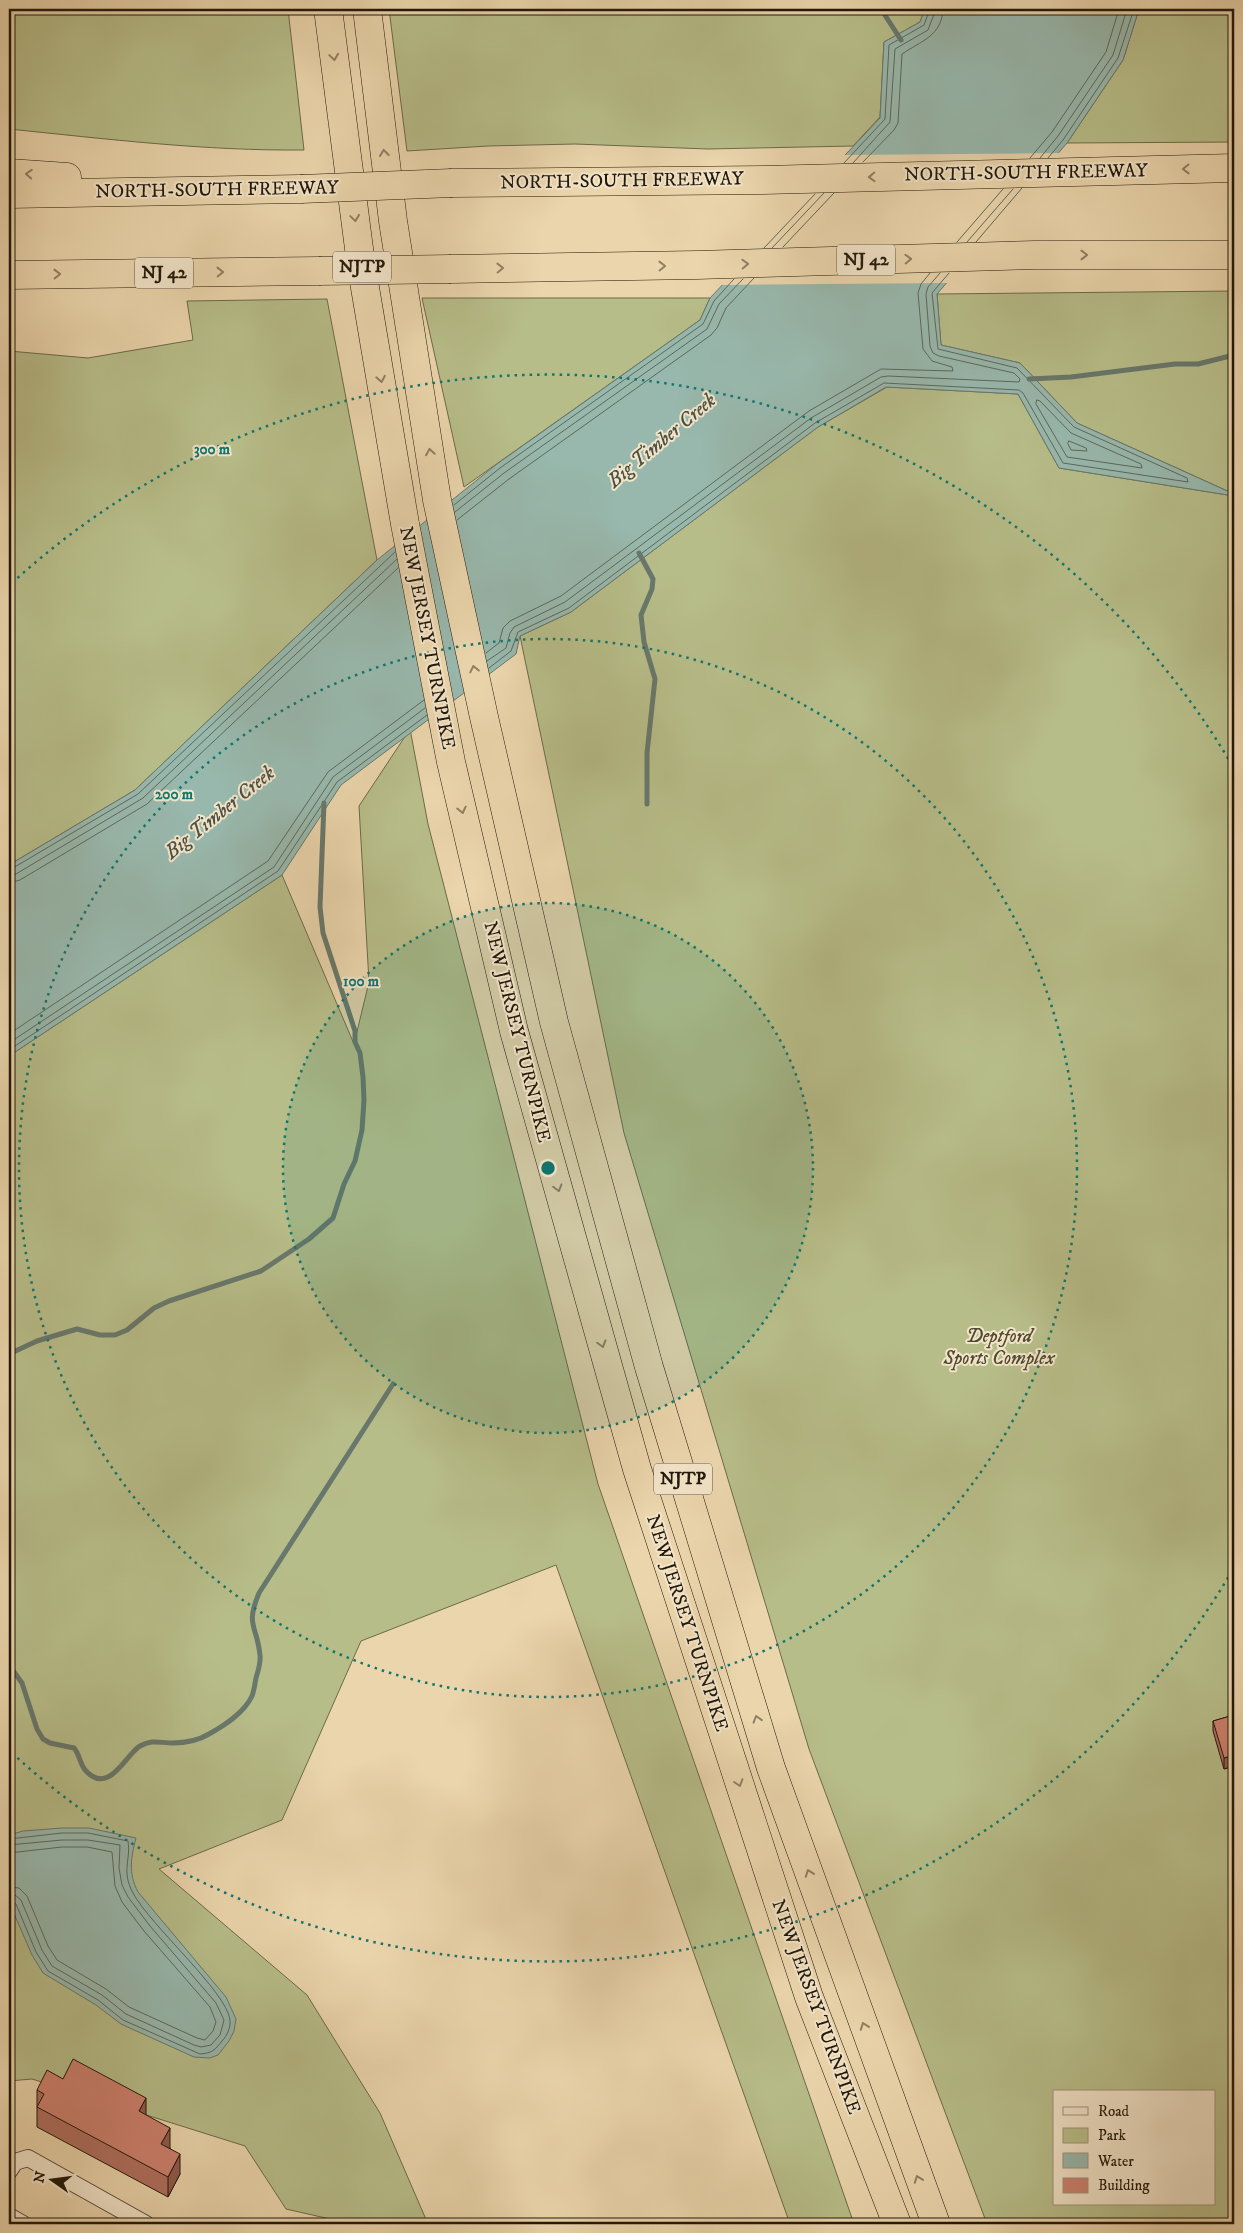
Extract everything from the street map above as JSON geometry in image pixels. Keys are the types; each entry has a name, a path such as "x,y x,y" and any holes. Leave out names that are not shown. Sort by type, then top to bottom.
{"highway":[{"name":"NEW JERSEY TURNPIKE","path":"328,9 361,264 405,524 452,762 514,1031 637,1468 809,1997 897,2224"},
{"name":"NEW JERSEY TURNPIKE","path":"367,9 393,221 437,500 484,717 554,1022 649,1367 772,1768 936,2224"},
{"name":"NORTH-SOUTH FREEWAY","path":"9,194 235,190 452,183 764,180 1234,168"},
{"path":"9,173 235,190"},
{"name":"NJ 42","path":"9,275 696,265 1036,255 1234,255"}],"street":[{"path":"9,2171 15,2162 28,2158 146,2224"},
{"path":"9,2216 23,2224"}],"green space":[{"path":"9,9 288,9 304,150 230,149 9,129"},
{"path":"389,9 925,9 920,22 884,42 880,117 853,146 708,149 575,144 488,146 407,151"},
{"path":"1139,9 1234,9 1234,142 1067,143 1123,60"},
{"path":"1234,291 1234,494 1077,423 1020,363 941,345 937,294"},
{"path":"422,298 710,298 700,320 464,487"},
{"path":"327,299 377,560 135,790 9,865 9,351 88,358 193,340 187,301"},
{"name":"Deptford Sports Complex","path":"887,387 1018,394 1059,468 1234,496 1234,2224 987,2224 809,1749 624,1133 520,636 571,612 818,427"},
{"path":"410,729 428,824 598,1484 854,2224 790,2224 556,1565 361,1641 282,1820 159,1869 307,1995 380,2113 428,2224 352,2224 286,2209 245,2146 32,2079 9,2081 9,1056 282,875 354,1044 369,982 359,806"}],"water":[{"name":"Big Timber Creek","path":"925,9 1139,9 1123,60 1067,143 937,294 941,345 1020,363 1077,423 1234,494 1234,496 1059,468 1018,394 886,387 818,427 571,612 520,636 516,654 341,785 282,875 9,1056 9,865 135,790 377,560 497,464 700,320 710,298 880,118 884,42 920,22"},
{"path":"89,1828 136,1838 131,1865 138,1892 226,1997 236,2019 234,2031 229,2041 218,2055 210,2058 194,2057 121,2024 96,2005 43,1973 32,1955 9,1902 9,1835 23,1831"}],"pier":[{"path":"1062,153 950,283 718,285 842,155"}],"building":[{"path":"1234,1715 1234,1755 1224,1758 1213,1721"},
{"path":"73,2059 146,2098 139,2111 170,2128 161,2144 180,2154 168,2177 37,2107 44,2094 37,2090 47,2070 63,2079"}],"waterway":[{"path":"881,9 901,40"},
{"path":"1029,379 1071,377 1175,364 1198,364 1234,355"},
{"path":"639,553 653,579 652,589 641,615 644,642 655,679 647,753 647,804"},
{"path":"9,1354 37,1341 77,1329 100,1335 115,1335 127,1330 154,1308 169,1301 261,1271 309,1239 333,1218 344,1184 355,1161 362,1130 364,1100 360,1053 355,1042 355,1031 323,933 320,907 324,803"},
{"path":"9,1665 22,1683 37,1729 43,1739 50,1743 74,1748 84,1769 94,1777 102,1779 110,1776 135,1750 144,1744 192,1741 228,1723 249,1702 259,1667 259,1645 252,1619 259,1593 393,1384"}]}
